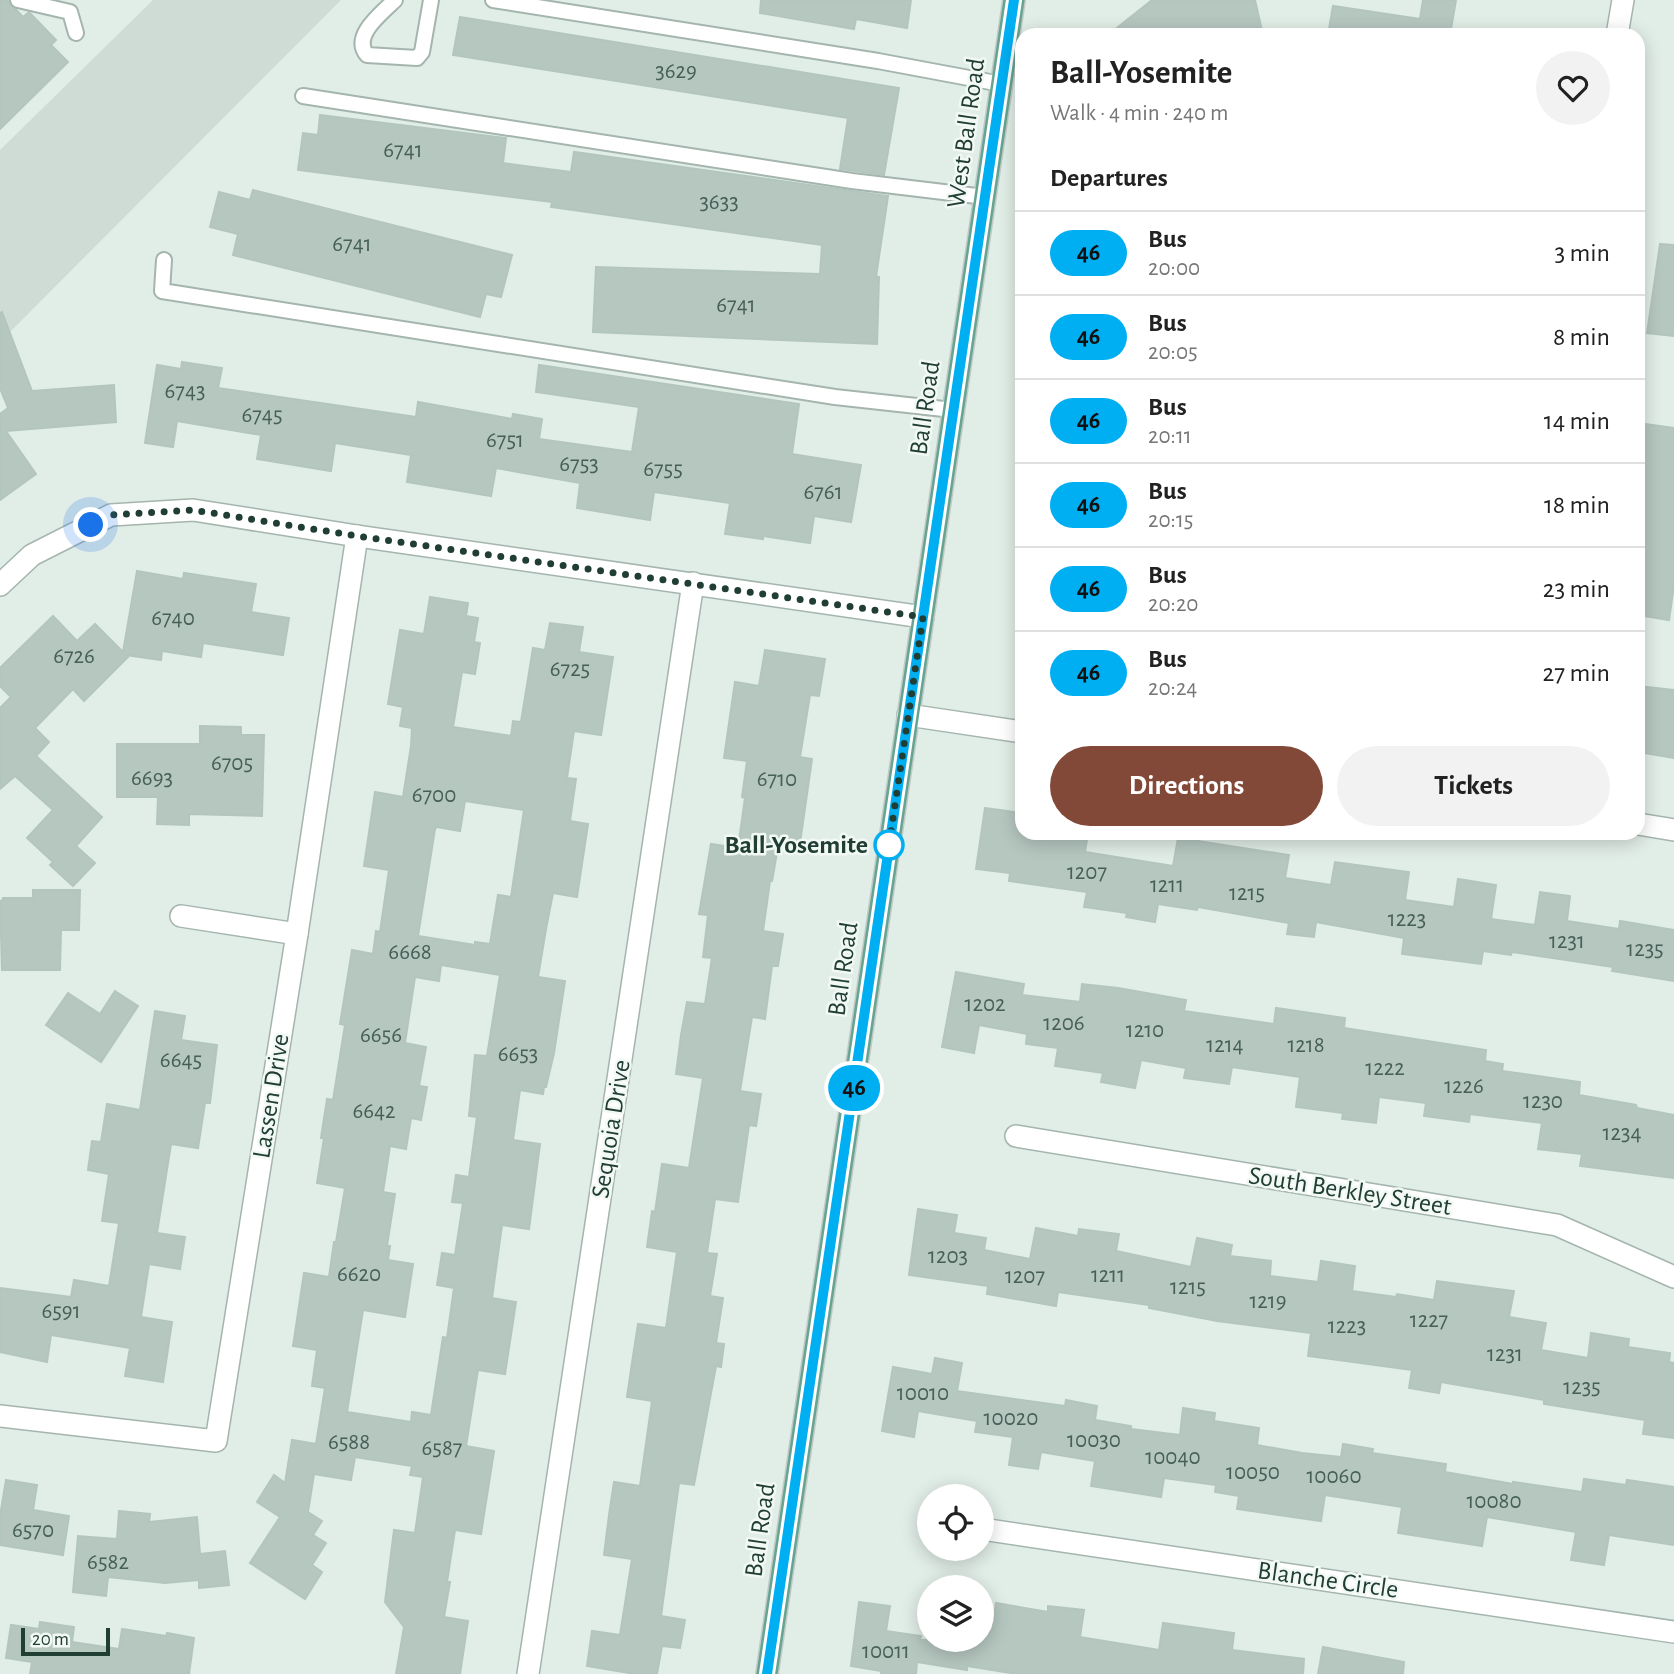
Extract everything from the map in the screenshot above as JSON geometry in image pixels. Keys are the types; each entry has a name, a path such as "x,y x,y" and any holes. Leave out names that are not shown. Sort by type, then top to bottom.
{"main road":[{"name":"West Ball Road","path":"974,273 1014,0"},
{"name":"Ball Road","path":"767,1674 974,273"}],"street":[{"path":"1618,28 1623,0"},
{"path":"0,585 32,555 111,515 193,510 923,617"},
{"name":"Lassen Drive","path":"0,1416 215,1441 297,934 357,536"},
{"name":"Sequoia Drive","path":"528,1674 693,583"},
{"path":"908,715 1015,731"},
{"path":"1645,825 1674,831"},
{"path":"181,916 297,934"},
{"name":"South Berkley Street","path":"1016,1136 1557,1225 1674,1277"},
{"name":"Blanche Circle","path":"994,1531 1674,1632"}],"lane":[{"path":"18,0 70,12 76,33"},
{"path":"395,0 366,33 362,50 366,55 417,58 422,52 431,0"},
{"path":"493,0 878,61 1001,84"},
{"path":"303,96 852,181 985,197"},
{"path":"164,260 162,291 835,397 953,410"}],"shaded area":[{"path":"153,0 341,0 0,342 0,150"}],"building":[{"path":"0,0 7,0 23,17 29,12 56,40 51,45 68,62 0,129"},
{"path":"761,0 911,0 907,28 856,19 854,29 760,13"},
{"path":"1152,0 1255,0 1261,28 1117,28"},
{"path":"1423,0 1456,0 1451,28 1329,28 1333,6 1420,19"},
{"path":"460,17 899,88 884,175 840,169 848,118 453,55"},
{"path":"320,115 506,138 503,163 517,165 571,172 574,152 888,196 876,277 879,277 877,344 593,332 596,267 820,274 822,245 551,207 552,202 298,170 303,133 318,135"},
{"path":"253,190 512,255 501,297 486,294 480,317 233,255 238,234 210,227 219,192 250,200"},
{"path":"1660,244 1674,245 1674,336 1647,333"},
{"path":"2,312 32,391 114,385 116,422 6,431 36,474 0,500 0,414 8,408 0,388"},
{"path":"182,362 222,368 218,388 416,417 418,402 512,419 513,414 542,419 539,439 632,452 639,407 536,392 539,365 799,404 792,454 861,465 851,522 814,516 810,543 763,536 763,539 725,534 730,503 654,492 650,520 577,508 580,483 496,468 491,496 407,482 411,455 335,443 331,471 257,459 261,435 177,421 173,447 145,443 157,365 181,369"},
{"path":"1645,424 1674,428 1674,585 1669,620 1645,616"},
{"path":"137,571 183,579 184,573 256,584 251,612 289,618 283,655 203,643 201,657 162,651 161,660 126,655 128,657 84,701 73,689 35,728 49,742 36,756 102,817 76,846 95,863 73,886 50,865 53,862 27,838 53,810 15,776 0,789 0,708 11,697 0,686 0,668 53,616 77,641 95,624 123,652"},
{"path":"430,597 468,603 466,616 478,618 474,642 480,643 475,674 462,672 453,727 511,736 513,721 521,722 533,648 545,650 550,623 583,627 579,652 613,657 601,735 574,731 567,778 576,779 570,821 588,824 577,897 553,893 538,977 565,981 546,1087 543,1094 520,1090 513,1140 540,1144 529,1229 502,1225 492,1298 516,1302 505,1374 478,1370 466,1446 494,1451 481,1534 455,1530 447,1582 450,1582 444,1617 468,1621 460,1674 396,1674 404,1627 385,1602 394,1530 415,1533 423,1477 410,1475 412,1466 355,1457 351,1480 314,1474 308,1512 322,1521 313,1535 326,1543 312,1565 322,1572 305,1599 250,1563 280,1517 257,1502 274,1475 285,1483 292,1440 316,1444 325,1388 312,1386 317,1350 293,1346 304,1273 329,1277 345,1188 317,1183 324,1138 321,1138 327,1099 333,1100 345,1025 340,1024 352,950 373,954 376,931 380,932 389,870 364,866 375,792 403,797 411,746 412,728 400,726 403,707 388,704 400,630 424,634","holes":["465,801 524,810 511,897 498,895 490,944 475,942 475,945 418,936 435,829 437,827 460,831","441,965 500,975 487,1056 475,1055 469,1116 477,1117 469,1177 456,1175 452,1202 463,1203 455,1255 442,1253 437,1285 454,1288 447,1338 443,1337 431,1415 412,1412 411,1422 347,1412 363,1310 405,1317 413,1264 388,1260 390,1246 387,1246 395,1194 383,1192 390,1146 406,1149 411,1118 421,1120 427,1087 419,1086 426,1047 405,1043 415,977 439,981"]},
{"path":"765,650 825,659 819,696 810,695 800,757 812,759 799,850 778,847 770,881 763,931 783,934 778,966 772,966 765,1019 752,1017 740,1091 761,1094 756,1126 749,1125 738,1202 715,1199 707,1253 717,1254 710,1296 723,1298 716,1343 724,1344 721,1367 716,1366 694,1485 679,1483 661,1616 685,1620 680,1648 662,1646 657,1674 635,1674 587,1666 592,1631 620,1635 632,1559 604,1555 609,1515 614,1482 640,1486 652,1401 627,1397 638,1324 666,1328 677,1252 647,1247 652,1211 655,1212 662,1164 689,1168 703,1078 676,1074 681,1035 687,1002 705,1004 712,958 703,957 708,915 699,914 711,844 738,848 747,761 724,758 735,682 759,686"},
{"path":"1645,687 1674,690 1674,758 1645,753"},
{"path":"200,726 241,727 241,735 264,735 262,816 189,814 189,825 157,824 158,797 117,797 117,744 200,744"},
{"path":"985,808 1015,812 1015,840 1087,840 1085,852 1173,866 1178,840 1191,840 1289,855 1285,878 1331,885 1335,862 1409,872 1405,900 1454,907 1458,879 1496,885 1491,919 1535,925 1540,892 1570,896 1567,921 1619,929 1620,921 1674,930 1674,981 1612,971 1613,967 1512,952 1511,955 1483,951 1481,964 1402,954 1404,938 1316,922 1314,937 1287,934 1289,923 1198,907 1197,910 1158,904 1155,922 1126,917 1127,913 1084,907 1087,892 1009,881 1010,873 976,869"},
{"path":"33,890 80,890 79,930 61,930 60,970 2,970 0,901 3,898 33,898"},
{"path":"956,972 1024,984 1022,995 1080,1002 1082,984 1118,988 1186,1000 1184,1011 1274,1024 1276,1008 1345,1018 1344,1028 1486,1050 1485,1061 1503,1064 1502,1071 1580,1082 1579,1095 1674,1115 1674,1178 1580,1166 1582,1154 1538,1149 1542,1123 1470,1114 1469,1122 1424,1116 1426,1103 1379,1097 1376,1123 1342,1119 1343,1113 1296,1107 1300,1077 1232,1067 1229,1084 1184,1078 1186,1068 1141,1060 1135,1088 1101,1082 1103,1073 1055,1066 1058,1048 1026,1044 1027,1034 979,1025 974,1053 942,1047"},
{"path":"115,991 138,1006 101,1062 46,1025 68,993 100,1014"},
{"path":"155,1011 185,1016 181,1040 217,1045 210,1103 205,1103 198,1148 171,1144 157,1233 185,1237 180,1269 149,1264 141,1317 172,1322 163,1382 125,1376 130,1348 51,1335 47,1362 0,1352 0,1288 71,1297 74,1280 109,1286 119,1223 102,1221 109,1174 88,1170 92,1141 101,1142 107,1104 140,1110"},
{"path":"918,1209 957,1215 954,1233 986,1238 984,1250 1030,1259 1036,1228 1078,1236 1079,1229 1119,1234 1116,1251 1191,1267 1197,1238 1232,1245 1230,1256 1271,1261 1270,1276 1318,1282 1321,1261 1355,1266 1352,1291 1434,1300 1437,1281 1514,1291 1509,1317 1546,1323 1541,1350 1588,1358 1591,1333 1629,1339 1628,1347 1670,1353 1669,1362 1674,1363 1674,1438 1643,1434 1645,1420 1544,1404 1544,1400 1441,1382 1439,1393 1409,1388 1412,1370 1308,1356 1311,1333 1217,1321 1149,1308 1149,1305 1058,1292 1056,1306 987,1294 988,1286 909,1275"},
{"path":"935,1358 962,1363 957,1391 1065,1406 1066,1400 1097,1406 1095,1420 1131,1426 1131,1429 1180,1435 1183,1408 1215,1413 1214,1421 1259,1428 1257,1445 1302,1453 1341,1457 1343,1444 1373,1449 1372,1453 1446,1464 1445,1472 1582,1492 1584,1479 1626,1485 1627,1480 1674,1487 1674,1545 1609,1535 1604,1565 1571,1560 1576,1532 1487,1517 1482,1546 1398,1533 1402,1507 1325,1495 1321,1521 1237,1509 1239,1496 1215,1492 1216,1485 1164,1478 1161,1497 1091,1486 1095,1461 1041,1452 1038,1469 1009,1465 1013,1437 975,1432 977,1421 918,1411 914,1437 882,1431 893,1367 932,1374"},
{"path":"6,1480 37,1485 33,1510 69,1516 63,1555 0,1545 0,1516"},
{"path":"119,1511 150,1514 149,1522 197,1517 200,1554 225,1551 229,1585 199,1588 199,1580 165,1583 108,1577 106,1596 73,1592 78,1536 117,1539"},
{"path":"859,1602 890,1606 886,1631 917,1635 917,1652 994,1652 996,1603 1048,1612 1048,1606 1084,1610 1080,1637 1159,1650 1163,1623 1234,1633 1232,1650 1304,1659 1303,1674 1017,1674 917,1662 916,1674 881,1674 881,1671 851,1666"},
{"path":"40,1622 74,1627 72,1642 119,1649 122,1629 194,1638 189,1674 30,1674 32,1662 6,1658 11,1625 39,1629"},
{"path":"1323,1647 1404,1662 1403,1674 1318,1674"}],"bus line":[{"name":"46","path":"767,1674 1014,0"}],"place":[{"name":"Ball-Yosemite","path":"889,845"}],"route":[{"path":"91,525 111,515 193,510 923,617 889,845"}]}
